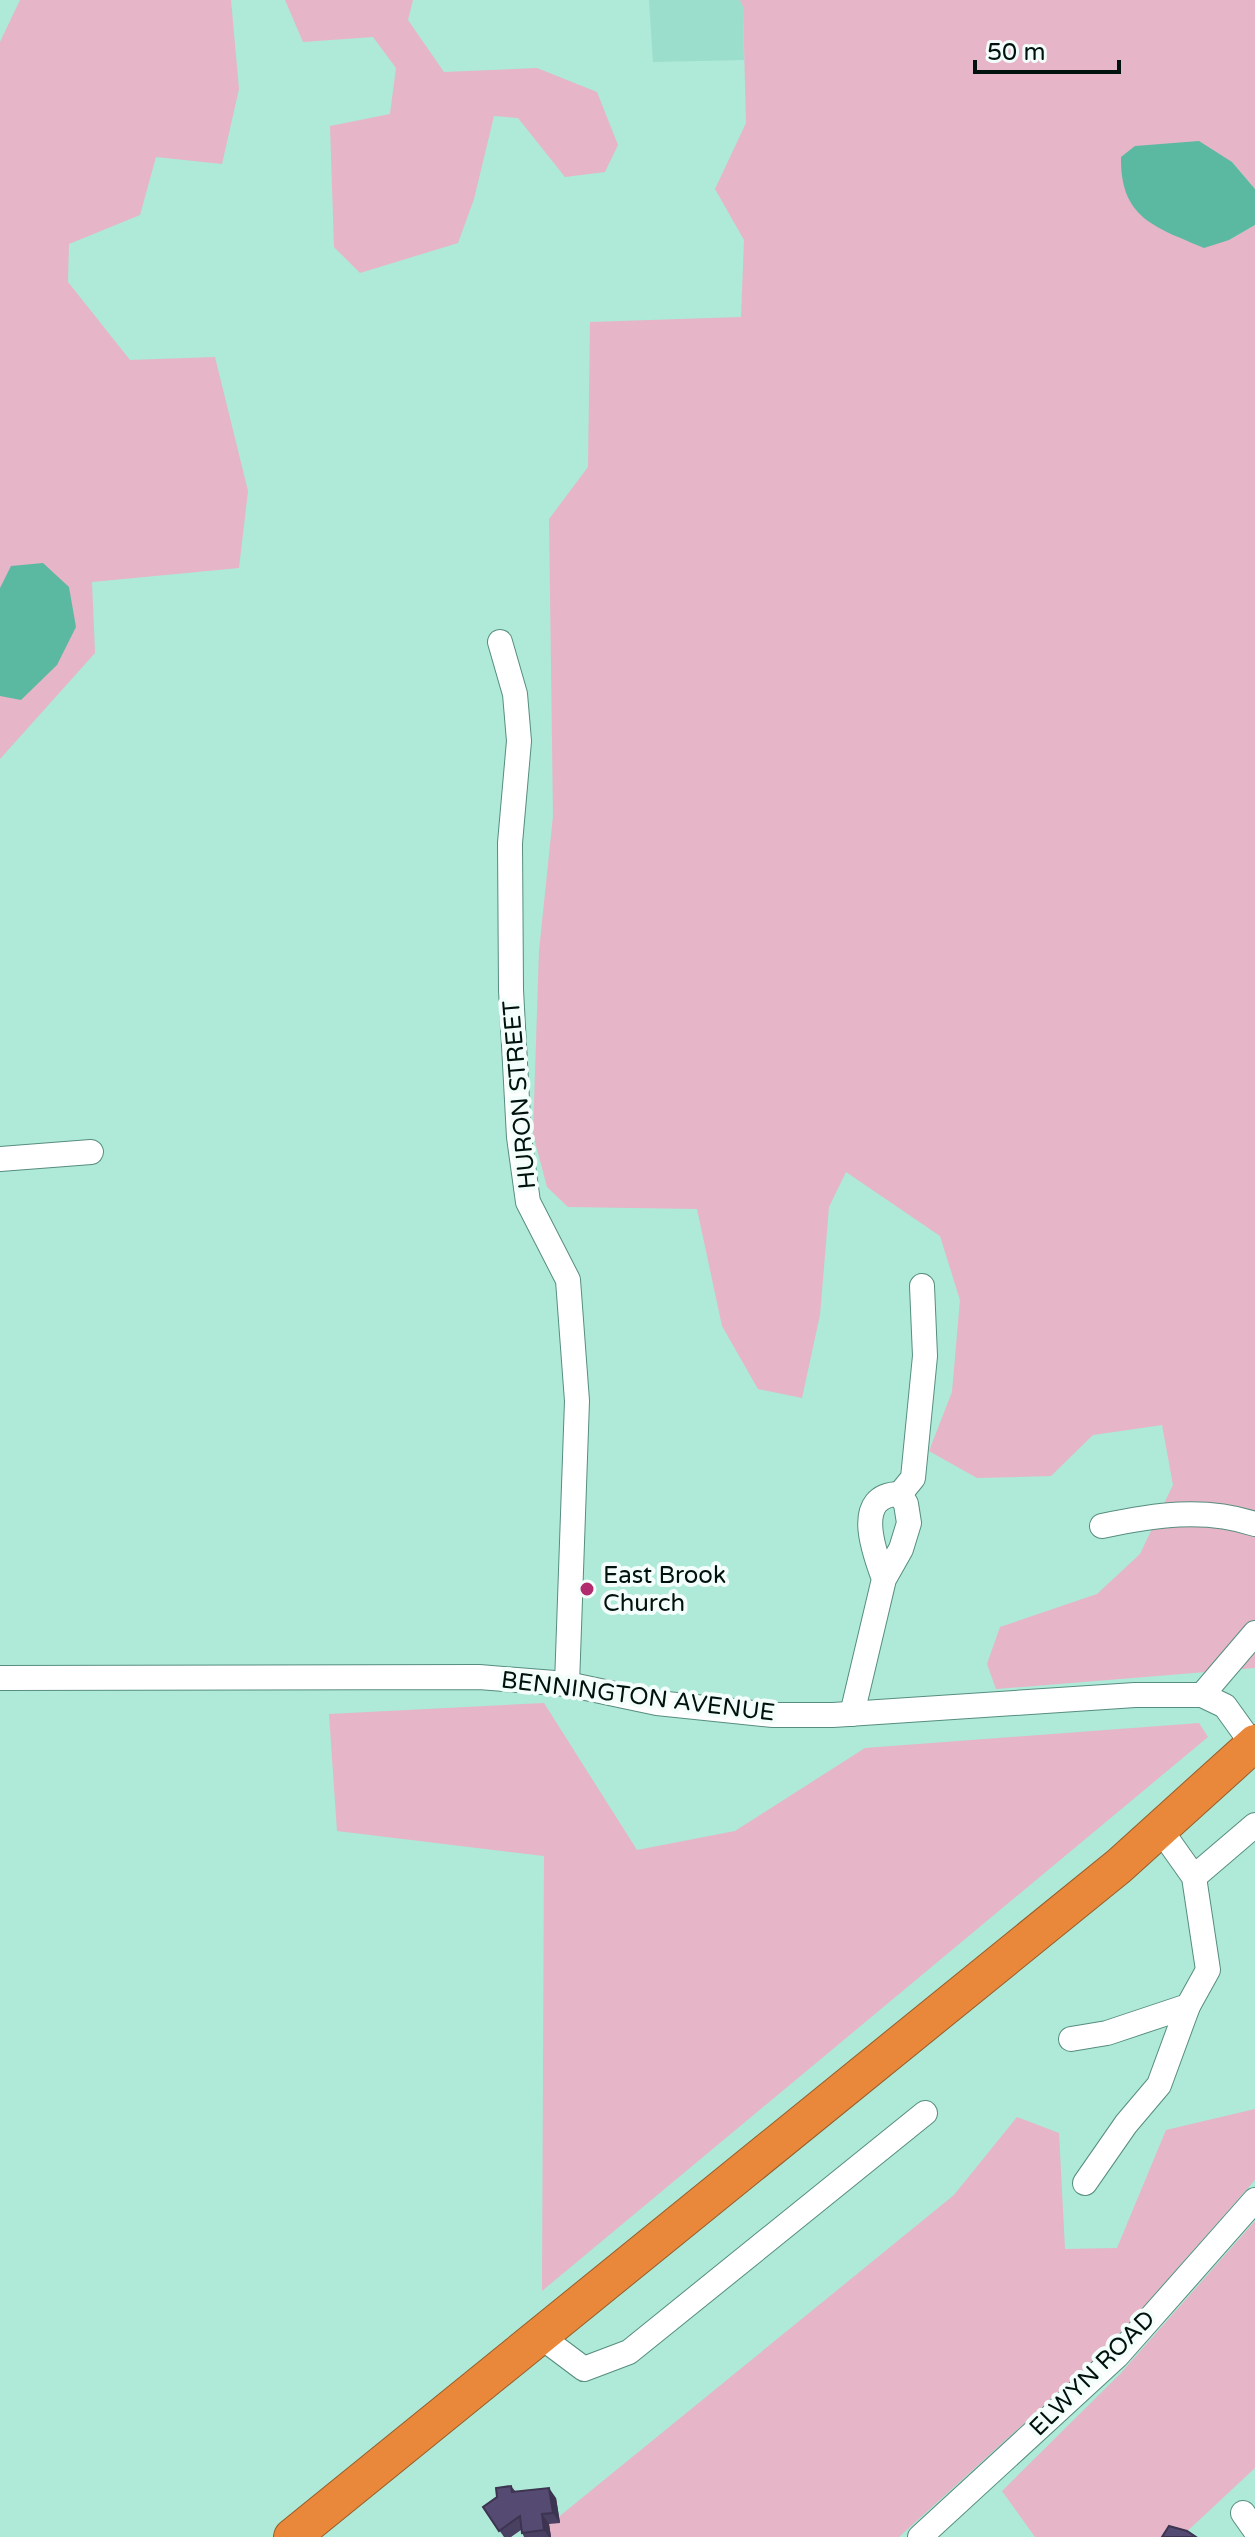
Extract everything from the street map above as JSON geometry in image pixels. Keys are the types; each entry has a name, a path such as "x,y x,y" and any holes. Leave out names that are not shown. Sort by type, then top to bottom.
{"highway":[{"path":"292,2537 1160,1829 1252,1749"}],"street":[{"name":"HURON STREET","path":"500,642 515,694 519,741 510,843 511,990 519,1137 528,1202 568,1280 577,1401 567,1684"},
{"path":"0,1159 91,1152"},
{"path":"900,1494 913,1478 925,1356 922,1286"},
{"path":"884,1579 868,1524 874,1505 888,1494 900,1494"},
{"path":"852,1714 884,1579 901,1549 909,1523 906,1504 900,1494"},
{"path":"1102,1526 1153,1515 1204,1513 1255,1524"},
{"path":"1252,1749 1225,1706 1202,1695 1255,1633"},
{"name":"BENNINGTON AVENUE","path":"0,1678 479,1677 567,1684 657,1703 773,1715 852,1714 1135,1695 1202,1695"},
{"path":"1194,1877 1255,1825"},
{"path":"1085,2183 1126,2124 1159,2085 1188,2006 1208,1970 1194,1877 1160,1829"},
{"path":"1071,2039 1107,2033 1188,2006"},
{"path":"540,2336 584,2369 629,2352 925,2113"},
{"name":"ELWYN ROAD","path":"920,2537 1117,2356 1255,2200"}],"shaded area":[{"path":"20,0 231,0 239,89 222,164 156,157 140,215 69,244 68,282 130,360 215,357 248,491 239,568 92,582 95,653 0,759 0,42"},
{"path":"285,0 413,0 408,20 444,72 537,68 597,92 618,145 605,172 565,177 518,118 494,116 474,199 458,243 360,273 334,247 330,126 390,114 396,68 373,37 303,42"},
{"path":"649,0 740,0 743,7 744,60 653,62"},
{"path":"740,0 1255,0 1255,189 1232,162 1229,240 1255,225 1255,1668 996,1689 987,1664 1000,1627 1097,1594 1140,1554 1173,1485 1162,1425 1093,1435 1051,1476 977,1478 929,1451 952,1392 960,1300 940,1236 846,1172 829,1207 820,1315 802,1398 758,1389 722,1326 697,1209 568,1207 547,1187 533,1134 539,951 553,816 549,519 588,467 590,322 741,317 744,240 715,189 746,123 743,7"},
{"path":"1199,141 1232,162 1255,189 1255,225 1229,240 1204,248 1156,226 1134,208 1122,178 1121,157 1135,146"},
{"path":"43,563 69,587 76,627 57,665 21,700 0,696 0,588 11,566"},
{"path":"544,1703 637,1850 735,1831 865,1748 1199,1723 1208,1737 542,2291 544,1856 337,1831 329,1714"},
{"path":"1255,2109 1255,2180 1108,2347 899,2537 534,2537 954,2195 1017,2117 1059,2133 1065,2249 1117,2248 1166,2130"},
{"path":"1255,2221 1255,2468 1181,2537 1035,2537 1002,2491 1120,2374"}],"building":[{"path":"511,2486 512,2492 549,2488 553,2513 542,2514 544,2530 522,2533 520,2516 499,2531 483,2507 497,2497 496,2488"},
{"path":"1169,2526 1187,2531 1196,2537 1162,2537"}],"place":[{"name":"East Brook Church","path":"587,1589"}]}
